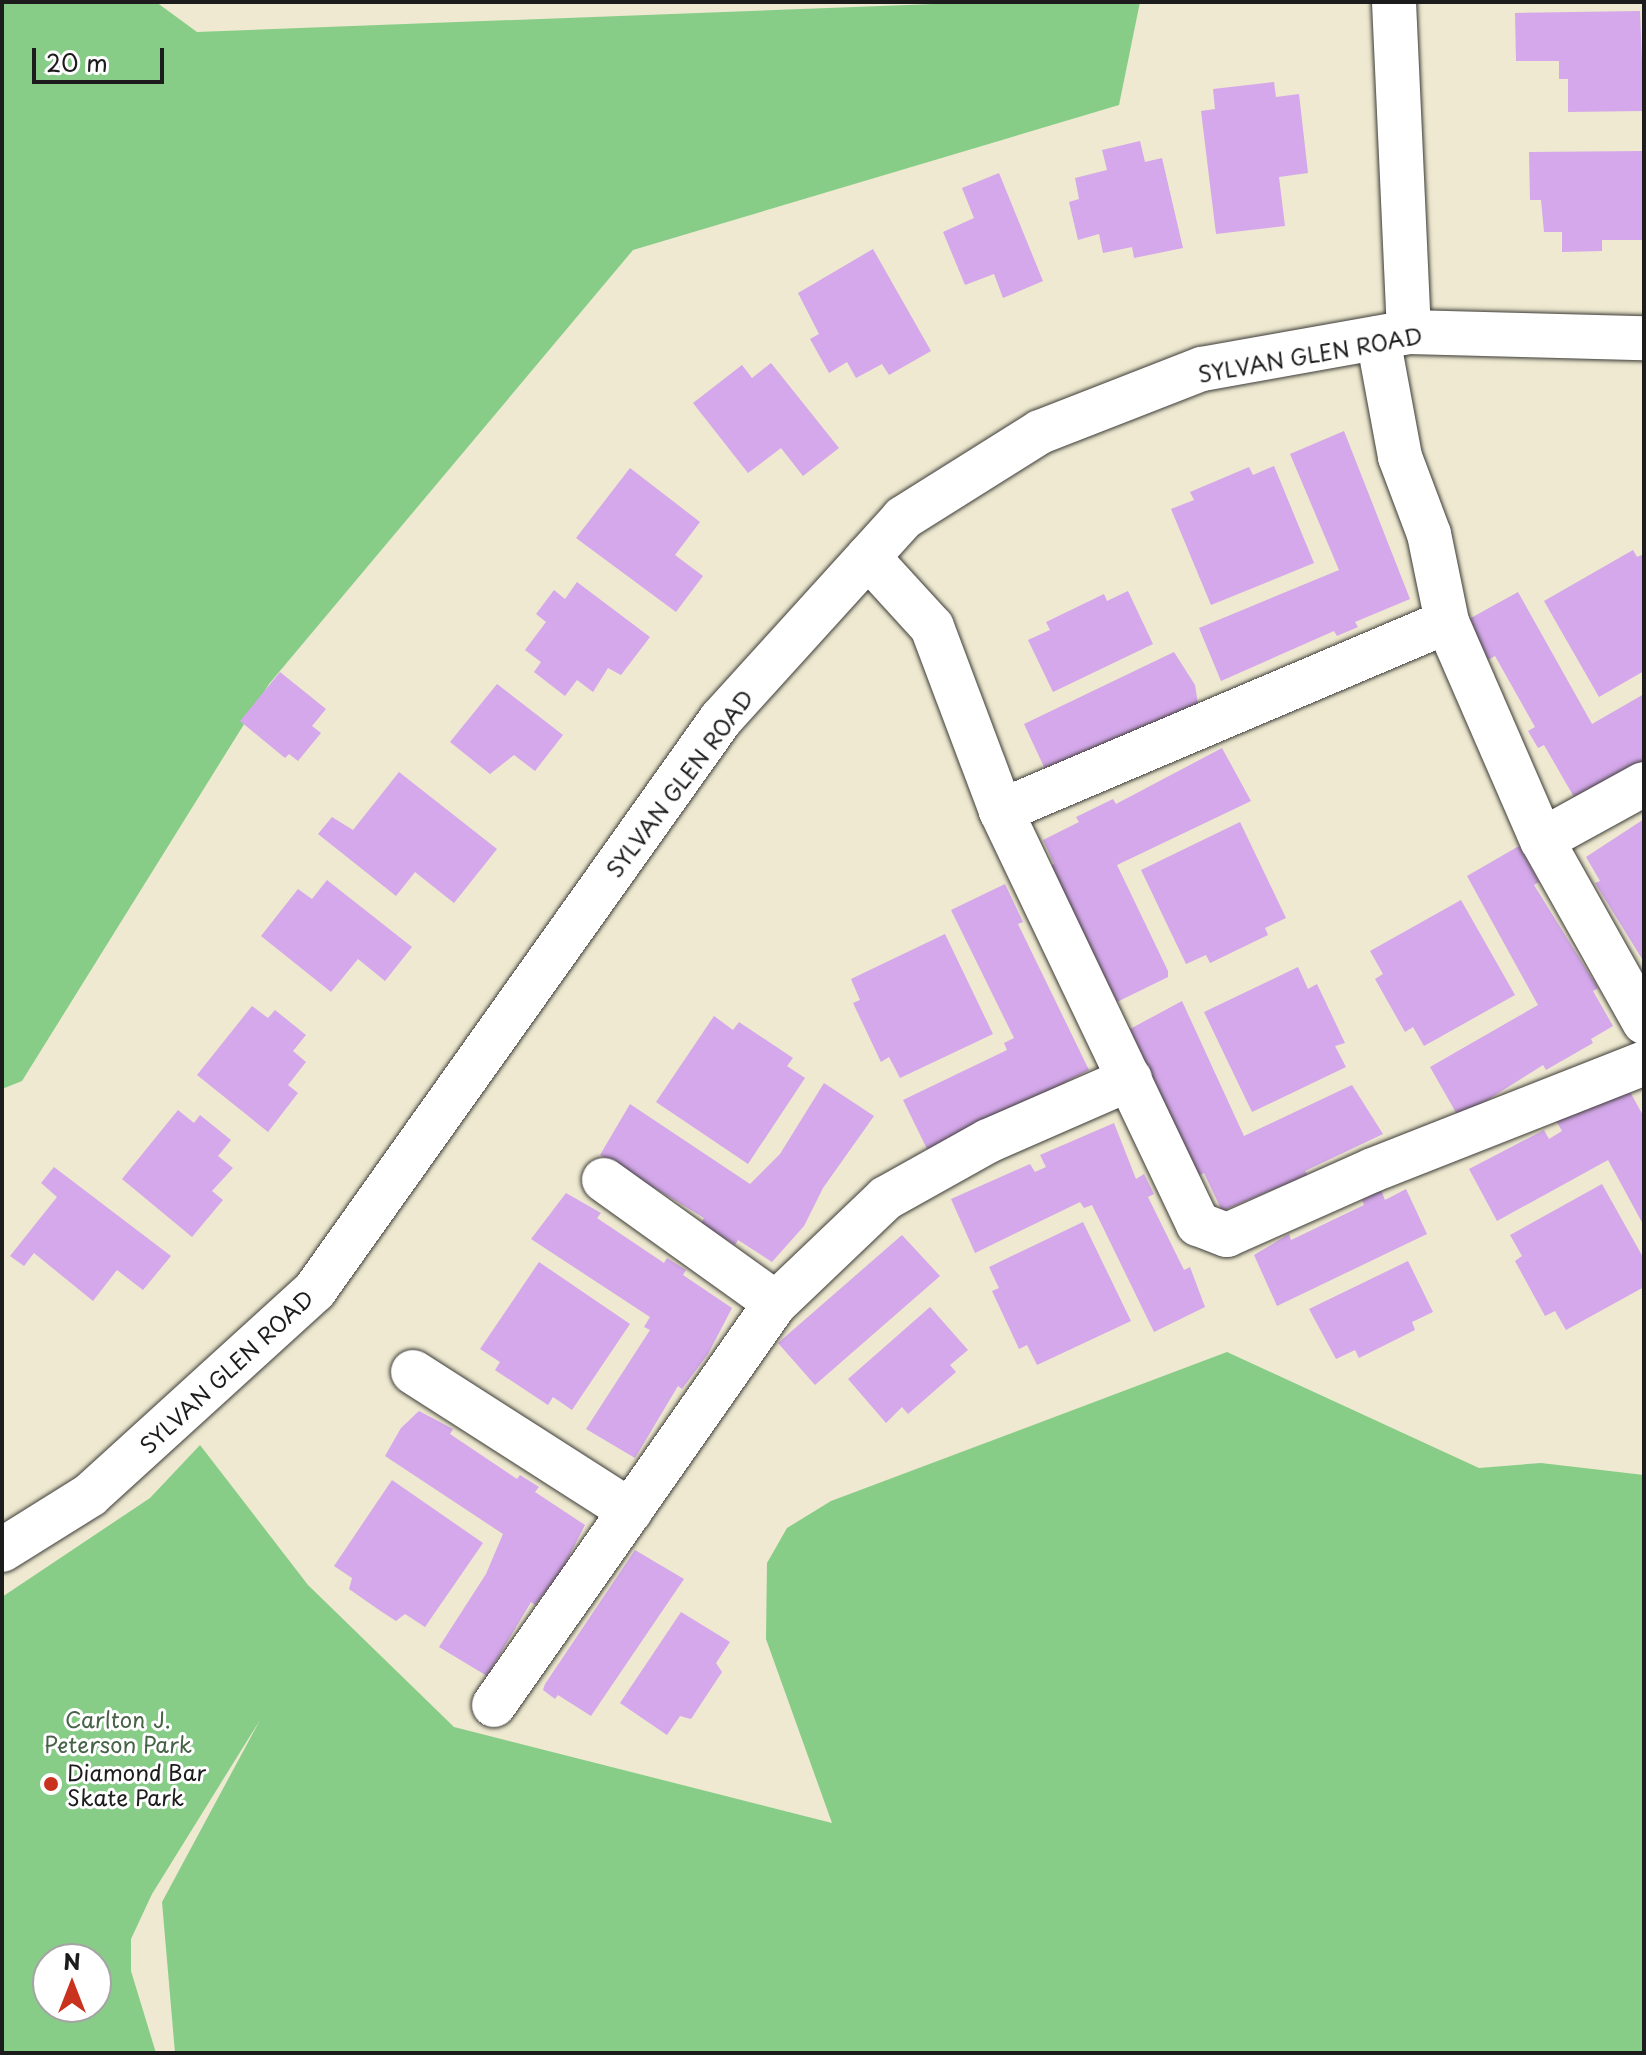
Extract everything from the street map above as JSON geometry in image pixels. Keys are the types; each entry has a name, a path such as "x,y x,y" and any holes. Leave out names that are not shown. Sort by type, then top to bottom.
{"street":[{"path":"1394,2 1394,335 1400,457 1429,534 1447,622 1542,840 1644,1022"},
{"name":"SYLVAN GLEN ROAD","path":"2,1550 90,1495 315,1290 721,719 903,518 1040,432 1202,369 1394,335 1644,338"},
{"path":"868,557 932,627 1001,811 1198,1224 1227,1235 1373,1170 1644,1063"},
{"path":"1001,811 1447,622"},
{"path":"1542,840 1644,784"},
{"path":"494,1705 776,1303 886,1198 988,1141 1130,1079"},
{"path":"604,1180 776,1303"},
{"path":"413,1372 630,1511"}],"green space":[{"path":"2,2 156,2 197,32 986,2 1140,2 1119,105 633,250 269,684 22,1081 2,1089"},
{"name":"Carlton J. Peterson Park","path":"1227,1352 1479,1468 1541,1463 1644,1475 1644,2053 175,2053 162,1902 260,1720 152,1894 131,1939 131,1971 156,2053 2,2053 2,1597 150,1498 200,1445 308,1585 454,1727 832,1823 766,1639 767,1563 787,1528 831,1501"}],"building":[{"path":"1640,11 1644,111 1568,112 1568,79 1559,79 1559,61 1516,61 1515,13"},
{"path":"1274,82 1276,97 1299,94 1308,173 1279,177 1285,226 1216,234 1201,111 1215,109 1213,89"},
{"path":"1140,141 1145,162 1162,158 1183,248 1134,258 1132,247 1103,253 1099,234 1078,240 1069,202 1079,199 1075,178 1107,170 1102,150"},
{"path":"1644,151 1644,240 1602,240 1602,251 1562,252 1562,232 1544,232 1541,200 1530,200 1529,152"},
{"path":"999,173 1043,281 1003,298 994,274 965,285 943,232 974,218 962,188"},
{"path":"873,249 931,351 889,375 882,364 856,378 847,362 829,373 810,339 819,334 798,293"},
{"path":"771,363 839,448 803,476 781,448 748,473 693,403 742,365 752,378"},
{"path":"1344,431 1410,599 1355,622 1358,627 1337,636 1334,631 1221,681 1199,628 1339,570 1290,454"},
{"path":"1274,466 1314,563 1211,605 1171,509 1194,500 1190,492 1249,467 1253,475"},
{"path":"630,468 700,522 675,555 703,576 676,612 576,538"},
{"path":"1633,550 1637,557 1644,554 1644,671 1599,697 1544,601"},
{"path":"577,582 650,637 621,675 608,668 593,692 577,680 565,696 534,672 541,662 525,650 546,622 536,614 554,590 565,599"},
{"path":"1128,591 1153,644 1053,692 1028,640 1050,630 1046,622 1104,594 1107,601"},
{"path":"1518,592 1592,724 1644,694 1644,762 1574,797 1544,745 1538,748 1528,731 1535,727 1495,656 1488,660 1469,619"},
{"path":"1174,652 1195,685 1198,704 1051,774 1045,769 1024,724"},
{"path":"280,672 326,709 312,726 321,733 298,761 289,754 285,758 240,721"},
{"path":"497,684 563,735 535,771 514,755 490,774 450,742"},
{"path":"1222,748 1251,801 1117,865 1168,971 1168,977 1117,1002 1050,866 1054,864 1043,840 1079,822 1076,817 1113,799 1116,804"},
{"path":"399,772 497,849 454,903 415,872 396,896 318,834 332,817 353,830"},
{"path":"1644,819 1644,962 1595,883 1600,881 1586,857"},
{"path":"1240,822 1286,918 1265,928 1268,935 1210,963 1206,955 1186,964 1141,870"},
{"path":"1519,846 1539,882 1534,885 1598,988 1593,991 1613,1026 1591,1039 1593,1043 1546,1070 1543,1065 1459,1118 1430,1067 1538,1005 1467,876"},
{"path":"327,880 412,947 385,981 358,959 331,992 261,936 298,889 312,899"},
{"path":"1005,884 1023,922 1018,924 1089,1070 1064,1083 1067,1088 929,1153 903,1100 1007,1050 1004,1043 1014,1038 951,910"},
{"path":"1461,900 1515,995 1424,1046 1413,1027 1405,1032 1375,979 1383,974 1370,951"},
{"path":"945,934 993,1034 900,1078 889,1057 881,1062 853,1003 860,1000 851,979"},
{"path":"1298,967 1308,989 1317,984 1345,1043 1335,1046 1346,1067 1252,1112 1204,1012"},
{"path":"1182,1001 1244,1136 1352,1085 1383,1134 1305,1171 1308,1175 1222,1211 1204,1173 1198,1176 1130,1029"},
{"path":"252,1006 268,1018 275,1010 306,1035 293,1051 306,1062 288,1085 298,1093 268,1132 197,1075"},
{"path":"714,1016 733,1030 739,1022 793,1058 787,1066 805,1078 748,1164 656,1102"},
{"path":"824,1083 874,1116 823,1188 804,1226 772,1262 738,1240 735,1245 701,1223 704,1218 600,1155 630,1104 750,1184 780,1154"},
{"path":"1625,1083 1644,1117 1644,1226 1608,1160 1497,1221 1469,1169 1544,1130 1549,1139 1562,1131 1555,1119"},
{"path":"178,1110 194,1123 200,1115 231,1140 218,1156 233,1168 212,1191 223,1200 192,1237 122,1179"},
{"path":"1114,1123 1136,1179 1144,1174 1154,1194 1148,1197 1184,1270 1190,1267 1205,1307 1154,1332 1092,1205 1084,1208 1080,1202 975,1253 951,1199 1030,1164 1035,1172 1046,1167 1040,1155"},
{"path":"54,1167 171,1256 143,1290 117,1270 93,1301 34,1253 24,1266 10,1256 57,1197 41,1183"},
{"path":"1602,1184 1644,1259 1644,1287 1566,1330 1555,1311 1545,1316 1515,1261 1522,1256 1510,1235"},
{"path":"1406,1189 1427,1234 1277,1306 1254,1255 1289,1234 1291,1240 1364,1205 1362,1200 1381,1190 1385,1200"},
{"path":"566,1193 601,1213 597,1218 664,1263 667,1258 686,1270 683,1275 732,1308 708,1354 682,1389 678,1386 635,1458 586,1429 650,1330 644,1327 650,1317 531,1239"},
{"path":"1083,1222 1131,1321 1037,1365 1027,1345 1019,1349 992,1291 999,1288 989,1267"},
{"path":"902,1235 940,1276 815,1385 778,1343"},
{"path":"1408,1261 1433,1312 1412,1322 1415,1330 1359,1358 1355,1350 1336,1359 1309,1309"},
{"path":"539,1262 630,1324 572,1410 553,1397 548,1405 495,1370 500,1362 480,1349"},
{"path":"930,1307 968,1350 950,1365 956,1372 908,1414 902,1407 886,1423 848,1379"},
{"path":"419,1411 453,1429 450,1434 517,1479 520,1475 539,1487 535,1492 585,1525 562,1570 535,1605 531,1602 487,1676 439,1647 486,1574 503,1534 385,1456 401,1428"},
{"path":"392,1480 483,1543 425,1627 405,1614 396,1621 382,1612 349,1589 352,1578 334,1566"},
{"path":"635,1550 684,1579 591,1716 558,1695 555,1699 543,1690"},
{"path":"681,1612 730,1642 716,1663 722,1672 691,1719 680,1716 667,1735 620,1703"}],"place":[{"name":"Diamond Bar Skate Park","path":"51,1784"}]}
